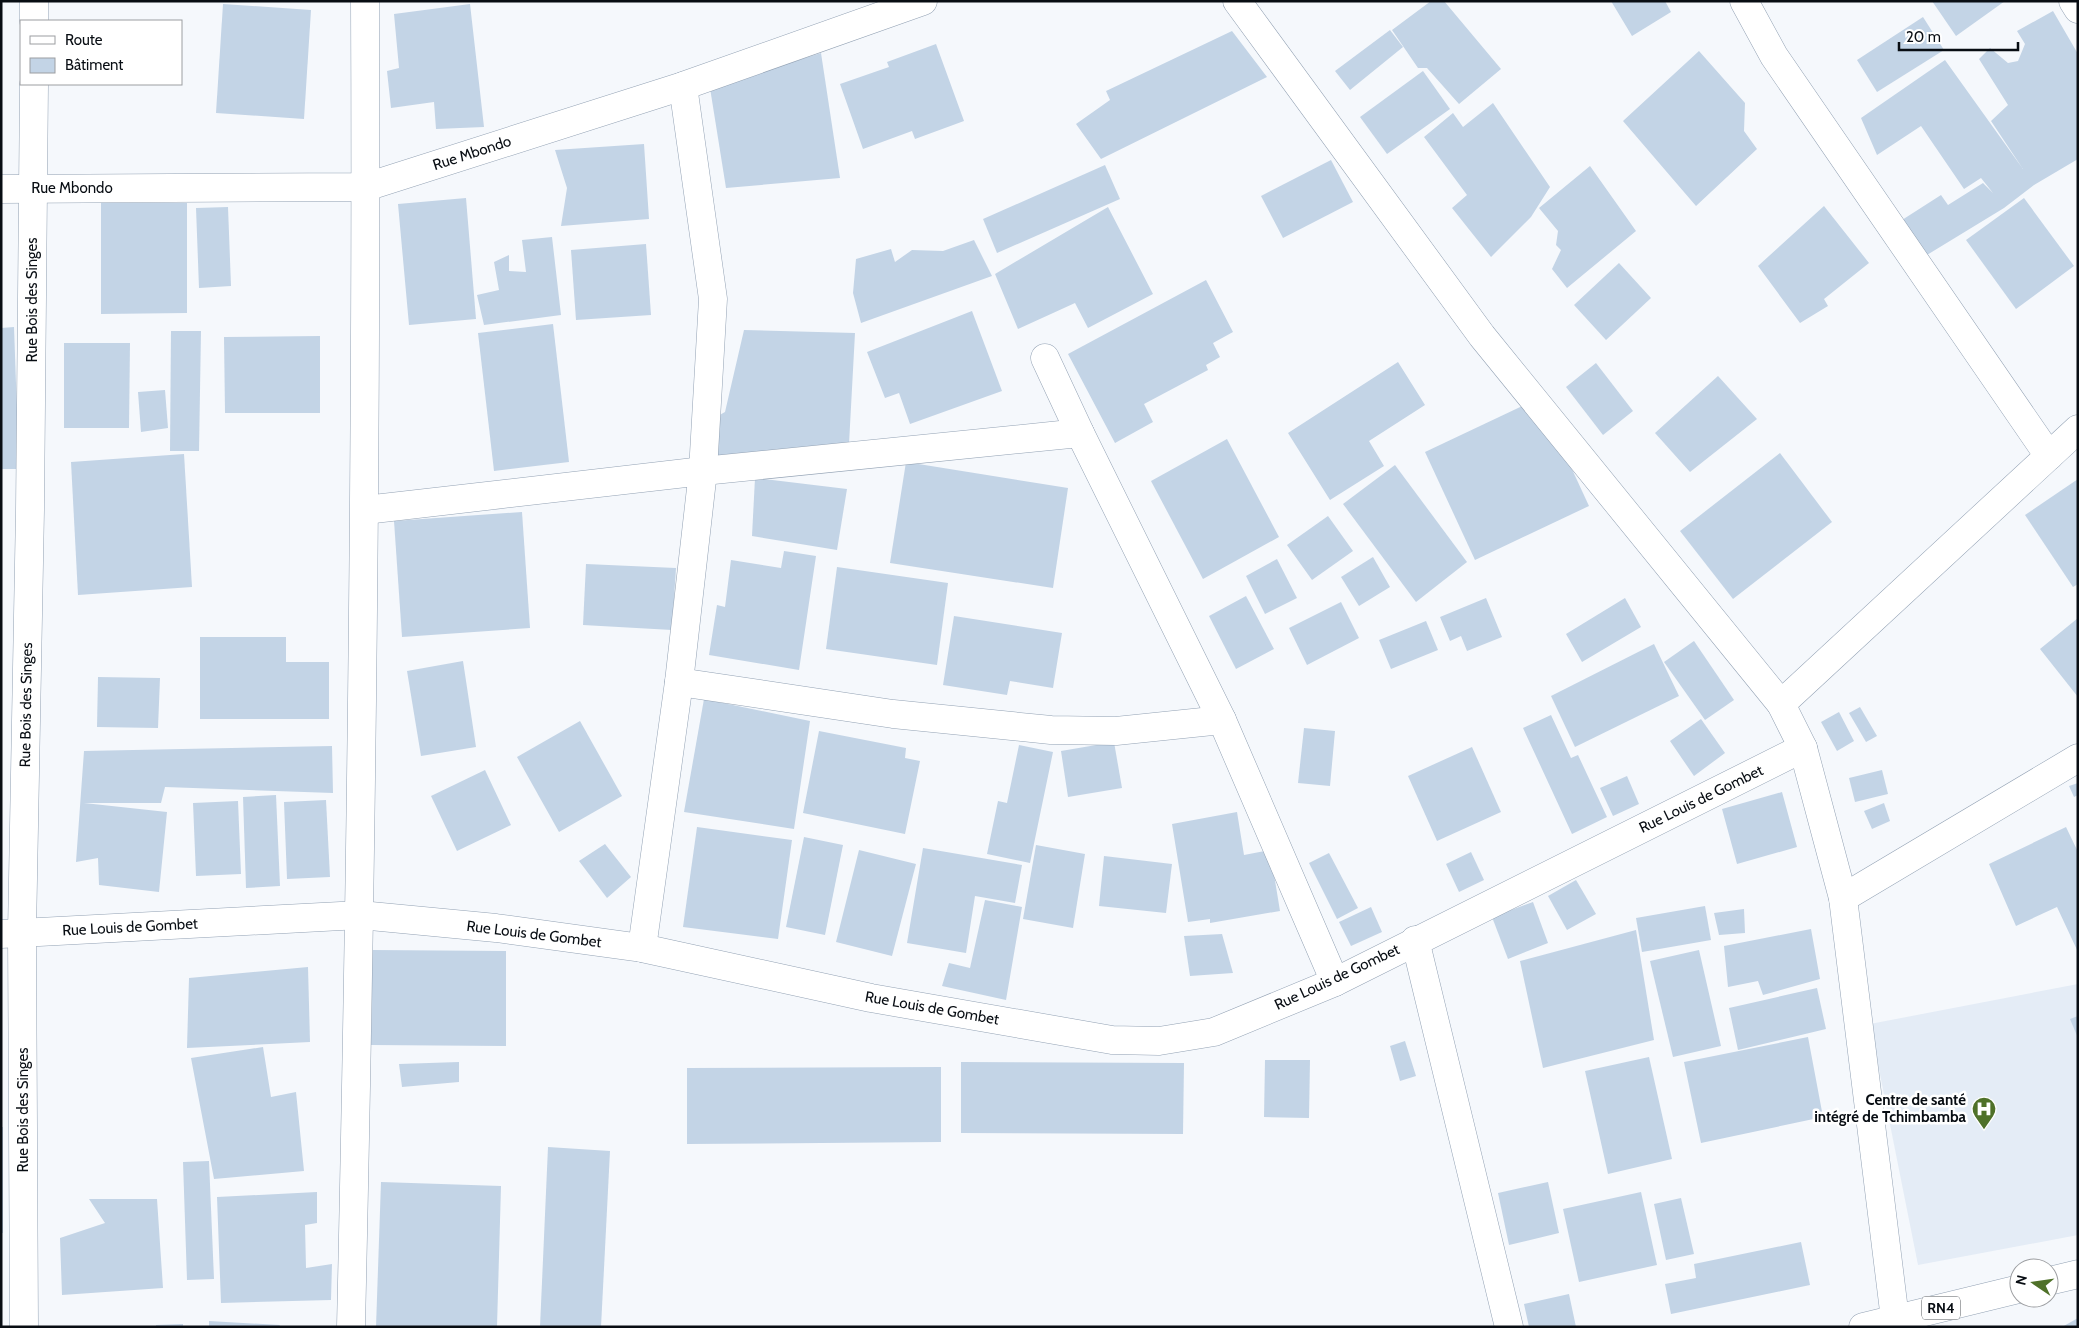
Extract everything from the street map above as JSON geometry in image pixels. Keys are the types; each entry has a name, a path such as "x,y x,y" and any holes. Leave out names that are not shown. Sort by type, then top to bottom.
{"main road":[{"path":"34,1 34,20"},
{"path":"351,1327 360,915 366,188 365,1"},
{"name":"Rue Mbondo","path":"1,188 366,188 683,86 923,1"},
{"path":"1237,1 1472,323 1781,704 1803,748 1843,898 1895,1319"},
{"path":"1744,1 1774,56 2049,456"},
{"path":"2073,1 2078,9"},
{"name":"Rue Bois des Singes","path":"24,1327 12,933 30,520 34,85"},
{"path":"642,948 679,682 704,471 713,299 683,86"},
{"path":"1045,358 1080,433 1222,720 1335,982"},
{"path":"1781,704 2078,429"},
{"path":"364,510 704,471 1080,433"},
{"path":"679,682 892,714 1051,730 1116,731 1222,720"},
{"name":"Rue Louis de Gombet","path":"12,933 360,915 496,928 642,948 871,998 1112,1040 1159,1040 1214,1032 1335,982 1415,940 1803,748"},
{"path":"1843,898 2078,758"},
{"path":"1415,940 1508,1327"},
{"path":"2059,1279 2078,1274"},
{"name":"RN4","path":"1863,1327 2009,1291"}],"shaded area":[{"name":"Centre de santé intégré de Tchimbamba","path":"2078,984 2078,1235 1918,1265 1870,1024"}],"building":[{"path":"1431,1 1444,1 1501,69 1459,104 1427,68 1418,68 1392,30"},
{"path":"1611,1 1665,1 1671,12 1632,36"},
{"path":"1932,1 2005,1 1956,36"},
{"path":"223,4 311,10 304,119 216,113"},
{"path":"470,4 484,127 436,129 434,102 391,108 387,71 399,68 394,14"},
{"path":"2053,11 2078,54 2078,159 2034,185 2004,208 1922,258 1902,220 1941,195 1948,205 1983,183 1993,193 1981,178 1964,189 1921,126 1877,155 1861,118 1945,60 2023,169 1991,121 2008,105 1979,59 1990,48 2008,63 2018,61 2025,44 2017,31"},
{"path":"1923,17 1944,50 1877,92 1857,60"},
{"path":"1390,30 1403,47 1350,90 1335,71"},
{"path":"1232,31 1267,77 1101,159 1076,124 1110,100 1106,91"},
{"path":"936,44 964,121 915,139 912,131 863,149 840,84 889,67 887,62"},
{"path":"1699,51 1745,103 1744,131 1757,149 1696,206 1623,121"},
{"path":"821,53 840,178 726,188 710,88"},
{"path":"1423,71 1450,109 1387,154 1360,117"},
{"path":"1493,103 1550,187 1531,217 1491,257 1452,208 1467,195 1424,137 1453,113 1463,127"},
{"path":"644,144 649,219 561,226 567,188 555,150"},
{"path":"1331,160 1353,202 1283,238 1261,196"},
{"path":"1105,165 1120,199 997,253 983,219"},
{"path":"1590,166 1636,231 1567,288 1552,269 1561,250 1556,245 1558,231 1539,208"},
{"path":"466,198 476,319 409,325 398,204"},
{"path":"2024,198 2074,266 2016,309 1966,240"},
{"path":"101,203 187,203 187,313 101,314"},
{"path":"1824,206 1869,263 1824,299 1828,306 1800,323 1758,266"},
{"path":"228,207 231,286 199,288 196,208"},
{"path":"1108,207 1153,294 1088,328 1075,303 1018,329 995,274"},
{"path":"552,237 561,315 484,325 477,295 499,290 494,262 509,255 509,271 526,272 522,240"},
{"path":"974,240 992,276 861,323 853,293 856,259 891,249 895,262 912,250 943,251"},
{"path":"646,244 651,315 576,320 571,250"},
{"path":"1619,263 1651,298 1606,340 1574,305"},
{"path":"1206,280 1233,332 1213,343 1220,357 1206,365 1208,370 1144,404 1153,422 1115,443 1068,354"},
{"path":"972,311 1002,391 910,424 899,393 885,398 867,352"},
{"path":"553,324 569,462 494,471 478,333"},
{"path":"14,327 19,469 1,469 1,328"},
{"path":"744,330 855,333 849,444 715,460 716,417 725,412"},
{"path":"171,331 201,331 199,451 170,451"},
{"path":"320,336 320,413 225,413 224,337"},
{"path":"64,343 130,343 129,428 64,428"},
{"path":"1398,362 1425,405 1369,441 1384,466 1330,500 1288,433"},
{"path":"1596,363 1633,411 1603,435 1566,387"},
{"path":"1718,376 1757,419 1690,472 1655,433"},
{"path":"165,390 168,428 141,432 138,392"},
{"path":"1539,398 1589,506 1475,560 1425,452"},
{"path":"1227,439 1279,537 1203,579 1151,481"},
{"path":"1780,453 1832,522 1733,599 1680,531"},
{"path":"184,454 192,587 78,595 71,462"},
{"path":"906,462 1068,488 1053,588 890,563"},
{"path":"1395,465 1467,562 1416,602 1343,504"},
{"path":"755,478 847,489 837,550 752,536"},
{"path":"2078,479 2078,584 2073,587 2025,515"},
{"path":"522,512 530,628 402,637 394,521"},
{"path":"1328,516 1353,551 1312,580 1287,545"},
{"path":"784,551 816,556 799,670 709,655 717,605 725,607 731,560 781,568"},
{"path":"1373,557 1390,587 1359,606 1341,577"},
{"path":"1277,559 1297,598 1265,614 1246,576"},
{"path":"586,564 676,568 672,630 583,625"},
{"path":"837,567 948,583 937,665 826,649"},
{"path":"1246,596 1274,649 1236,669 1209,616"},
{"path":"1486,598 1502,637 1467,651 1461,636 1450,641 1440,617"},
{"path":"1625,598 1641,627 1582,662 1566,634"},
{"path":"1341,602 1359,638 1307,665 1289,628"},
{"path":"954,616 1062,633 1053,688 1010,681 1007,695 943,685"},
{"path":"2078,618 2078,697 2040,649"},
{"path":"1426,621 1438,650 1391,669 1379,640"},
{"path":"200,637 286,637 286,662 329,662 329,719 200,719"},
{"path":"1694,641 1734,700 1705,720 1664,662"},
{"path":"1654,644 1679,696 1575,747 1551,696"},
{"path":"463,661 476,747 421,756 407,671"},
{"path":"98,677 160,678 158,728 97,727"},
{"path":"704,699 810,721 794,829 684,812"},
{"path":"1860,707 1877,736 1866,742 1849,713"},
{"path":"1839,712 1854,741 1837,751 1821,722"},
{"path":"1551,715 1571,758 1578,755 1607,817 1572,834 1523,728"},
{"path":"1701,719 1725,753 1694,776 1670,741"},
{"path":"580,721 622,796 559,832 517,757"},
{"path":"1304,728 1335,731 1330,786 1298,783"},
{"path":"819,731 906,748 905,758 920,761 905,834 803,813"},
{"path":"1114,742 1122,788 1068,797 1061,751"},
{"path":"1019,745 1053,752 1030,863 987,854 998,801 1007,803"},
{"path":"332,746 333,793 165,787 161,803 84,803 167,812 159,892 99,885 98,858 76,862 84,751"},
{"path":"1472,747 1501,812 1437,841 1408,776"},
{"path":"485,770 511,825 457,851 431,796"},
{"path":"1882,770 1888,794 1855,802 1849,778"},
{"path":"1627,776 1639,804 1613,816 1600,788"},
{"path":"2078,783 2078,795 2074,797 2069,786"},
{"path":"1782,792 1797,847 1737,864 1722,809"},
{"path":"276,795 280,886 246,888 243,797"},
{"path":"326,800 330,877 287,879 284,802"},
{"path":"238,801 241,874 196,876 193,803"},
{"path":"1884,803 1890,821 1872,829 1864,811"},
{"path":"1237,812 1244,855 1270,850 1280,911 1210,923 1210,919 1188,922 1172,824"},
{"path":"697,827 792,840 778,939 683,927"},
{"path":"2066,827 2078,852 2078,952 2057,907 2016,926 1989,864"},
{"path":"804,837 843,845 825,935 786,927"},
{"path":"605,844 631,877 607,898 579,861"},
{"path":"1036,845 1085,854 1073,928 1023,919"},
{"path":"923,848 1022,865 1015,903 975,896 966,953 907,943"},
{"path":"859,850 916,864 892,956 836,942"},
{"path":"1471,852 1484,880 1459,892 1446,864"},
{"path":"1329,853 1358,908 1337,919 1309,863"},
{"path":"1104,856 1172,864 1166,913 1099,906"},
{"path":"1576,880 1596,914 1567,930 1548,896"},
{"path":"985,900 1022,907 1006,1000 942,986 949,963 970,968"},
{"path":"1533,902 1548,943 1508,959 1492,917"},
{"path":"1705,906 1711,940 1642,952 1636,918"},
{"path":"1371,907 1382,932 1351,946 1339,922"},
{"path":"1744,909 1745,933 1719,935 1714,913"},
{"path":"1811,929 1820,979 1763,995 1758,981 1728,987 1724,946"},
{"path":"1636,930 1654,1040 1543,1068 1520,961"},
{"path":"1222,934 1233,973 1190,976 1184,936"},
{"path":"372,950 506,951 506,1046 371,1045"},
{"path":"1699,950 1721,1046 1673,1057 1650,961"},
{"path":"308,967 310,1042 187,1048 189,978"},
{"path":"1817,988 1826,1029 1738,1050 1729,1008"},
{"path":"2078,1016 2078,1038 2070,1019"},
{"path":"1808,1037 1823,1117 1701,1143 1684,1062"},
{"path":"1405,1041 1416,1076 1400,1081 1390,1046"},
{"path":"263,1047 271,1097 296,1092 304,1171 214,1179 191,1058"},
{"path":"1649,1057 1672,1159 1608,1174 1585,1071"},
{"path":"1265,1060 1310,1060 1309,1118 1264,1117"},
{"path":"459,1062 459,1082 402,1087 399,1064"},
{"path":"961,1062 1184,1063 1183,1134 961,1133"},
{"path":"941,1067 941,1142 687,1144 687,1068"},
{"path":"1,1127 3,1127 3,1233 1,1233"},
{"path":"548,1147 610,1151 601,1327 540,1327"},
{"path":"209,1161 214,1279 187,1280 183,1162"},
{"path":"381,1182 501,1186 497,1327 376,1327"},
{"path":"1548,1182 1559,1233 1509,1245 1498,1193"},
{"path":"317,1192 317,1223 305,1225 306,1268 332,1264 331,1300 221,1303 217,1197"},
{"path":"1641,1192 1657,1265 1579,1282 1563,1209"},
{"path":"1681,1198 1694,1254 1666,1260 1654,1204"},
{"path":"89,1199 157,1199 163,1288 62,1295 60,1238 105,1223"},
{"path":"1801,1242 1810,1285 1671,1314 1665,1284 1696,1278 1694,1264"},
{"path":"1569,1294 1576,1327 1529,1327 1524,1304"},
{"path":"2078,1318 2078,1327 2062,1327"},
{"path":"209,1321 280,1325 279,1327 209,1327"},
{"path":"183,1324 183,1327 156,1327 156,1325"}],"place":[{"name":"Centre de santé intégré de Tchimbamba","path":"1984,1130"}]}
